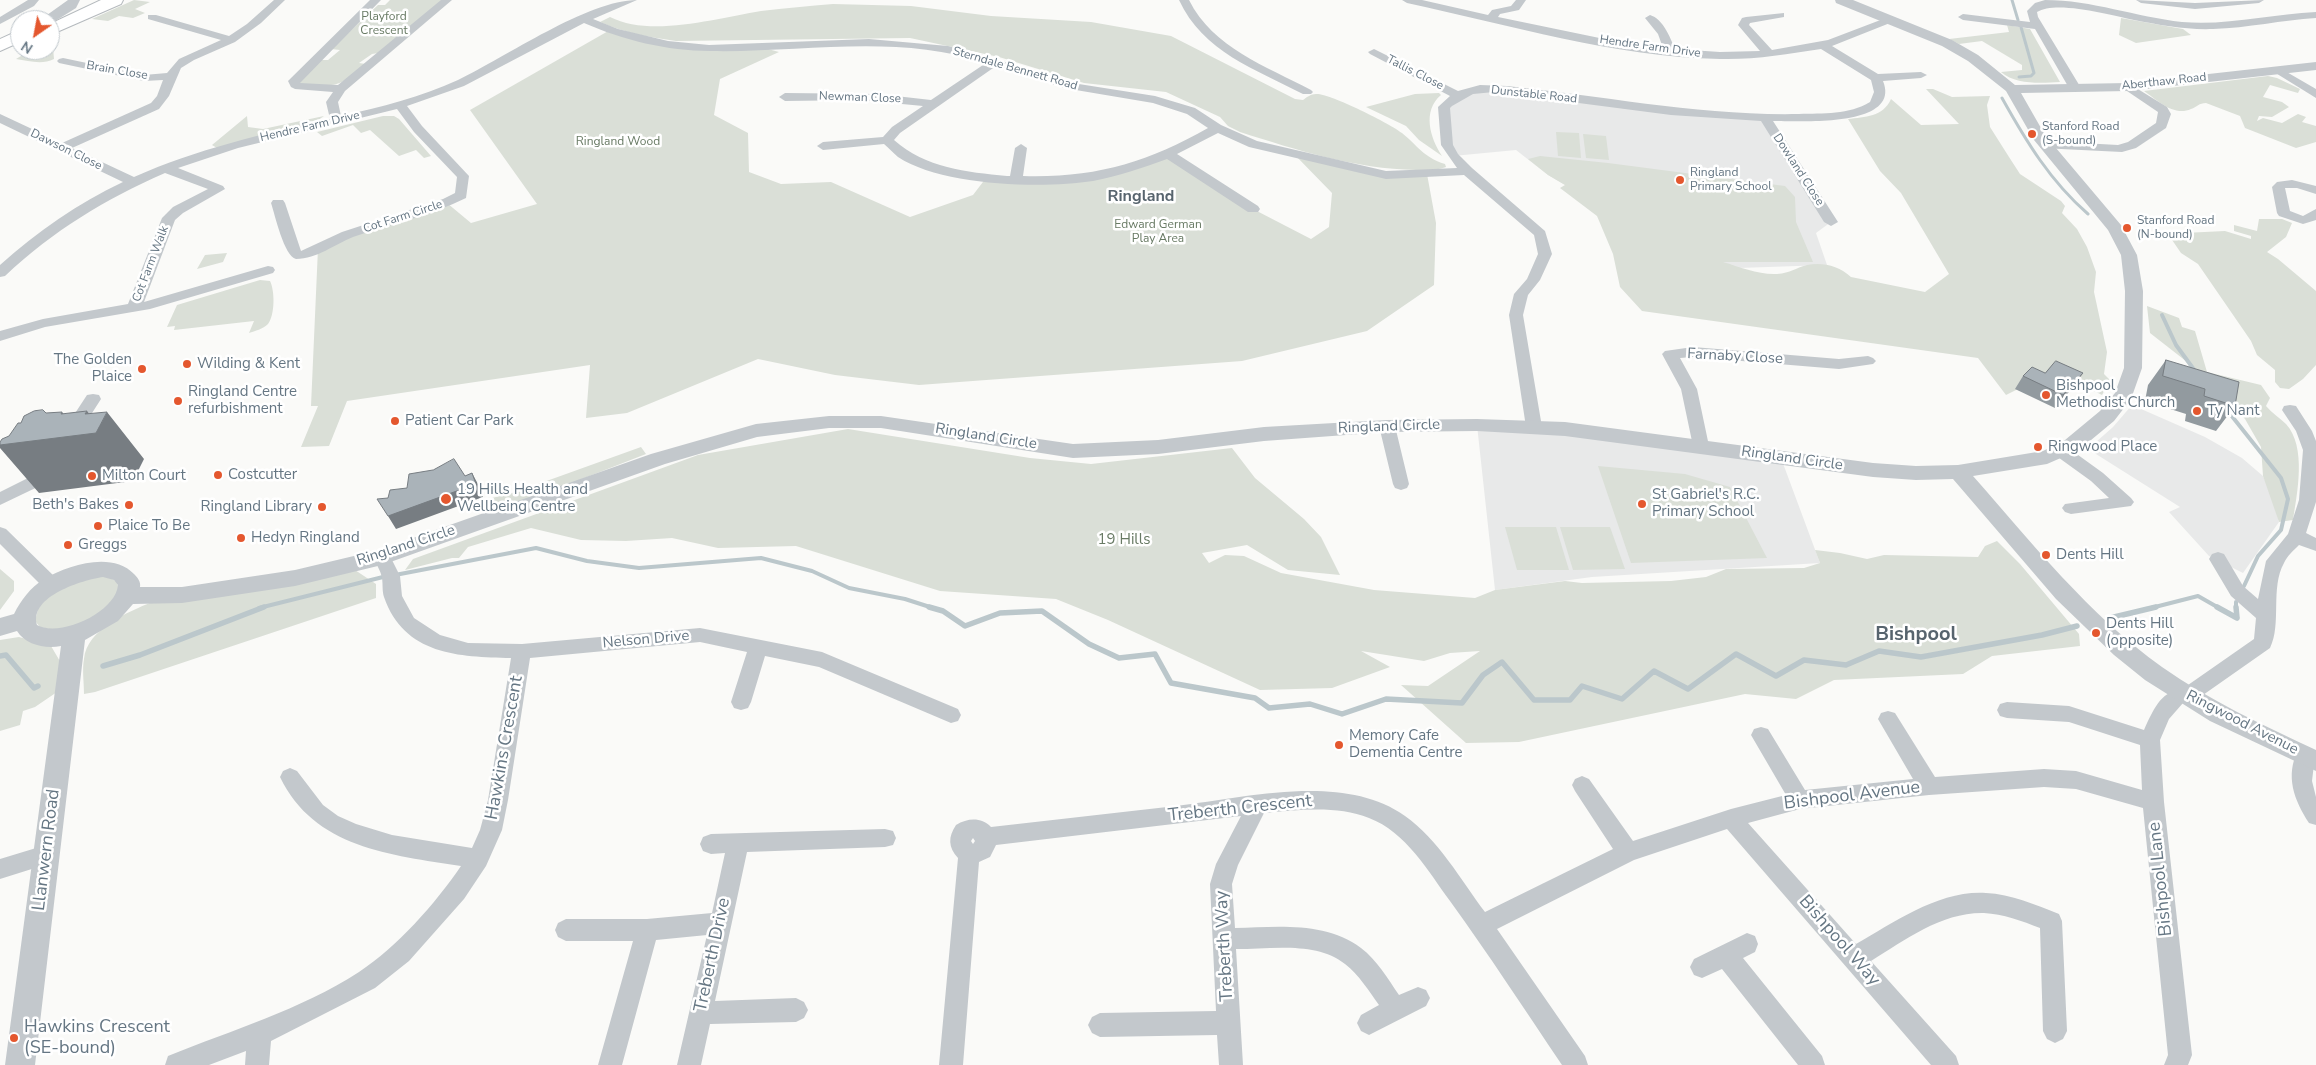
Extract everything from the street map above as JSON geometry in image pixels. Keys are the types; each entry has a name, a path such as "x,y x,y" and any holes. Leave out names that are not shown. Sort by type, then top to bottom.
{"main road":[{"path":"60,15 93,0"},
{"path":"60,25 115,0"}],"street":[{"path":"0,21 34,0"},
{"path":"60,12 71,5 74,0"},
{"path":"62,148 155,106 163,98 176,67 188,59 231,40 246,31 280,0"},
{"path":"341,90 299,87 295,85 294,81 376,0"},
{"path":"336,121 332,102 341,90 447,0"},
{"name":"Hendre Farm Drive","path":"0,273 16,257 47,232 131,182 210,152 401,106 464,82 583,18 632,0"},
{"path":"1184,0 1188,12 1199,27 1215,41 1307,92"},
{"name":"Hendre Farm Drive","path":"1407,0 1609,42 1670,52 1713,55 1768,53 1823,45 1890,19"},
{"path":"1492,18 1496,12 1515,8 1521,0"},
{"path":"2141,0 2195,6 2259,0"},
{"name":"Ringland Circle","path":"128,596 182,595 231,589 295,578 382,557 658,459 756,431 820,423 880,422 1073,451 1158,447 1264,434 1387,426 1534,427 1700,446 1873,470 1916,473 1958,472 2046,457 2061,451 2084,436 2106,416 2124,395 2134,368 2135,312 2129,255 2126,248 2115,228 2045,145 2012,89 1973,58 1921,31 1848,2"},
{"path":"2075,88 2032,14 2039,5 2055,2 2083,2 2169,24 2225,25 2316,15"},
{"path":"2195,6 2225,25"},
{"path":"1768,53 1743,25 1746,20 1780,15"},
{"path":"152,16 231,40"},
{"path":"1963,17 2038,26"},
{"name":"Sterndale Bennett Road","path":"583,18 604,28 636,38 668,44 709,48 842,43 905,44 948,49 1064,85 1155,100 1191,112 1217,128 1253,144 1386,175 1467,171"},
{"path":"1650,18 1663,33 1670,52"},
{"path":"1823,45 1876,78 1921,75"},
{"name":"Tallis Close","path":"1374,52 1457,95"},
{"name":"Brain Close","path":"63,61 144,78 171,76"},
{"path":"823,146 887,140 896,130 994,62"},
{"name":"Aberthaw Road","path":"2012,89 2128,87 2316,66"},
{"path":"2278,70 2316,94"},
{"name":"Dunstable Road","path":"1457,95 1481,89 1695,114 1764,118 1832,116 1865,110 1876,104 1880,96 1881,86 1876,78"},
{"path":"2045,145 2118,149 2132,145 2162,125 2165,114 2163,110 2128,87"},
{"path":"1457,95 1444,107 1447,145 1453,156 1467,171 1540,234 1545,254 1533,280 1521,294 1516,314 1534,427"},
{"name":"Newman Close","path":"785,96 846,96 905,99 934,104"},
{"name":"Cot Farm Circle","path":"278,203 296,254 307,254 334,239 421,213 461,195 463,176 418,129 401,106"},
{"name":"Dawson Close","path":"0,118 131,182"},
{"name":"Dowland Close","path":"1764,118 1830,222"},
{"path":"887,140 896,151 953,174 1016,180 1083,178 1131,167 1168,154 1217,128"},
{"path":"1016,180 1021,148"},
{"path":"1168,154 1253,209"},
{"name":"Cot Farm Walk","path":"134,308 169,218 178,210 218,189 167,168"},
{"path":"2316,190 2290,183 2278,186 2284,213 2303,220 2313,217 2316,213"},
{"path":"0,256 16,257"},
{"path":"0,336 43,323 150,305 268,270"},
{"name":"Farnaby Close","path":"1700,446 1690,389 1670,354 1694,352 1839,364 1868,361"},
{"path":"0,499 42,478 93,400"},
{"path":"2180,698 2263,643 2269,584 2275,561 2296,536 2308,500 2311,450 2304,431 2290,410"},
{"path":"1387,426 1401,484"},
{"path":"2061,451 2098,477 2125,502 2071,508"},
{"name":"Ringwood Avenue","path":"1958,472 2071,600 2180,698 2310,758"},
{"path":"0,533 52,585"},
{"path":"2296,536 2316,545"},
{"name":"Nelson Drive","path":"382,557 391,576 393,596 407,623 434,641 468,650 522,651 700,635 822,660 951,715"},
{"path":"2218,559 2237,590 2267,617"},
{"path":"103,569 117,571 126,576 130,585 128,596 113,614 88,630 54,639 37,637 29,633 24,627 24,620 28,608 38,596 52,585 69,576 103,569"},
{"path":"0,627 24,620"},
{"name":"Llanwern Road","path":"20,1065 74,635"},
{"path":"741,702 759,646"},
{"name":"Hawkins Crescent","path":"177,1065 260,1034 319,1006 367,980 401,953 456,892 478,859 491,830 498,800 522,651"},
{"name":"Bishpool Lane","path":"2176,1065 2180,1055 2153,802 2150,740 2161,714 2180,698"},
{"path":"2007,710 2069,714 2150,740"},
{"path":"1888,719 1929,786"},
{"path":"1761,735 1800,800"},
{"path":"2310,758 2300,773 2304,799 2316,816"},
{"path":"290,777 317,812 335,825 380,841 478,859"},
{"name":"Bishpool Avenue","path":"1482,925 1628,852 1731,818 1800,800 1929,786 2044,778 2076,780 2153,802"},
{"path":"1582,785 1628,852"},
{"name":"Treberth Crescent","path":"951,1065 969,852 962,848 960,844 964,833 972,829 978,829 982,830 987,837 1306,800 1355,804 1377,812 1396,822 1430,855 1482,925 1576,1065"},
{"name":"Treberth Way","path":"1231,1065 1221,884 1228,864 1257,805"},
{"name":"Bishpool Way","path":"1731,818 1947,1065"},
{"path":"711,844 738,845 885,838"},
{"name":"Treberth Drive","path":"689,1065 702,1012 719,923 738,845"},
{"path":"0,869 46,855"},
{"path":"1854,958 1921,920 1960,905 1984,903 2010,908 2051,921 2055,1031"},
{"path":"566,930 646,930 719,923"},
{"path":"610,1065 646,930"},
{"path":"1224,939 1328,942 1351,954 1372,975 1395,1009"},
{"path":"1702,967 1747,944"},
{"path":"1726,955 1813,1065"},
{"path":"1370,1023 1418,998"},
{"path":"702,1012 796,1010"},
{"path":"1100,1025 1228,1023"},
{"path":"258,1065 260,1034"}],"shaded area":[{"name":"Ringland Primary School","path":"1481,89 1765,118 1831,222 1816,233 1827,265 1709,269 1548,175 1516,150 1453,156 1444,107"},
{"path":"2132,405 2205,437 2242,458 2263,476 2272,495 2279,522 2243,573 2209,556 2169,512 2180,507 2088,449 2113,427"},
{"name":"St Gabriel's R.C. Primary School","path":"1477,425 1781,458 1820,563 1592,577 1495,590"}],"green space":[{"path":"134,0 150,2 135,9 145,13 133,18 119,16 108,21 92,19"},
{"name":"Playford Crescent","path":"390,0 444,0 378,53 372,54 359,63 366,64 349,78 337,84 324,86 302,85 299,82 320,60 328,60 340,50 331,49 378,5 385,5"},
{"path":"833,4 911,6 991,16 1091,22 1171,36 1295,99 1303,100 1316,94 1323,95 1373,116 1402,133 1426,155 1445,164 1446,167 1431,170 1393,169 1326,157 1240,132 1228,126 1220,117 1166,92 1084,83 999,57 910,38 676,41 628,32 600,22 610,17 626,23 664,26 705,22 761,11"},
{"path":"2121,18 2183,29 2191,35 2136,43 2119,35"},
{"path":"2007,25 2030,29 2060,82 2029,82 2014,79 2001,72 2022,70 2022,65 1982,41 1959,44 1949,39 2009,32"},
{"path":"610,30 636,38 709,48 753,45 779,52 720,79 714,115 748,133 749,172 781,184 831,182 910,217 973,195 986,178 1083,178 1168,154 1253,209 1311,239 1329,227 1332,193 1293,153 1386,175 1427,174 1436,223 1434,285 1367,331 1242,361 919,385 835,375 758,359 627,413 586,418 590,365 347,401 329,446 301,447 318,406 311,406 318,248 447,203 471,223 537,204 470,110"},
{"path":"22,60 52,60 45,62"},
{"path":"2268,76 2277,78 2300,89 2298,93 2270,85 2263,97 2282,102 2289,107 2272,117 2259,116 2257,121 2263,118 2282,123 2298,114 2306,117 2302,122 2316,126 2316,142 2296,148 2245,128 2240,116 2206,103 2185,111 2178,111 2160,103 2144,91"},
{"path":"1926,89 1933,89 1952,97 1990,96 1987,105 1990,127 2020,174 2061,201 2065,206 2062,213 2077,229 2087,247 2096,272 2094,292 2107,352 2104,374 2110,380 2102,395 2054,371 2006,395 1978,358 1642,311 1620,287 1613,254 1597,216 1560,188 1565,185 1548,175 1528,159 1540,156 1608,163 1785,186 1795,197 1796,222 1813,262 1723,262 1770,274 1786,273 1813,264 1825,265 1841,270 1851,277 1925,292 1949,274 1901,193 1880,171 1848,119 1867,117 1878,113 1888,105 1891,99 1921,125 1959,124"},
{"path":"1439,93 1441,95 1431,109 1430,125 1434,141 1442,156 1419,140 1406,126 1366,107 1415,94"},
{"path":"247,116 248,127 263,129 324,116 311,125 217,148 212,145"},
{"path":"383,116 394,116 399,119 431,156 424,158 416,150 399,156 370,130 361,133 353,125 322,136 317,132"},
{"path":"1556,132 1579,133 1581,158 1558,156"},
{"path":"1583,134 1606,136 1609,160 1586,158"},
{"path":"2259,219 2282,219 2292,223 2286,237 2267,252 2316,291 2316,365 2303,379 2289,389 2280,388 2275,382 2275,370 2257,355 2251,341 2198,264 2181,253 2170,237 2184,233 2225,231 2251,239 2251,236 2234,231 2234,225 2257,231"},
{"path":"227,253 223,262 197,269 205,255"},
{"path":"260,280 270,281 273,297 272,315 268,324 261,329 249,333 254,321 174,330 175,326 167,327 177,305"},
{"path":"2147,306 2179,318 2182,327 2195,331 2207,372 2261,385 2270,398 2266,406 2286,424 2297,445 2299,471 2293,520 2279,522 2263,476 2261,447 2245,419 2205,376 2150,333"},
{"name":"19 Hills","path":"848,429 1030,458 1091,464 1232,448 1255,478 1304,519 1321,537 1340,575 1288,570 1247,545 1202,553 1209,563 1225,555 1244,556 1281,573 1374,590 1475,598 1495,590 1565,581 1582,583 1671,581 1706,577 1726,569 1804,568 1820,563 1815,550 1867,559 1884,555 1978,557 1985,546 1997,541 2020,564 2079,634 2080,646 1992,656 1963,674 1834,680 1796,699 1745,694 1519,742 1466,743 1401,685 1428,686 1480,651 1450,653 1424,661 1361,651 1390,667 1332,688 1260,690 1108,620 1056,599 940,591 796,546 718,548 672,538 626,541 581,540 531,528 468,547 459,558 452,558 405,570 413,559 698,455"},
{"path":"641,447 646,454 510,507 495,505 492,498 516,492"},
{"path":"1598,466 1685,474 1730,487 1767,558 1631,563"},
{"path":"1505,527 1556,527 1569,570 1517,570"},
{"path":"1560,527 1610,527 1625,569 1573,570"},
{"path":"0,569 14,581 14,591 0,610"},
{"path":"355,570 376,584 376,598 95,692 84,694 83,667 87,648 101,630 132,611 152,602"},
{"path":"85,577 109,577 117,582 119,589 117,598 99,617 59,631 40,627 35,621 39,605 46,596"},
{"path":"19,637 51,646 61,663 57,692 35,707 23,711 20,725 0,731 0,640"}],"building":[{"path":"2166,360 2239,382 2235,406 2204,396 2205,389 2163,376"},
{"path":"2056,361 2083,373 2063,395 2023,376 2032,367 2045,373"},
{"path":"43,410 46,413 62,412 61,414 87,411 85,414 107,412 96,433 0,445 2,439 9,436 18,423 21,423 24,416 34,411"},
{"path":"454,459 465,476 472,473 476,484 388,516 377,499 388,498 390,490 407,488 409,474 433,470"}],"waterway":[{"path":"2012,0 2018,20"},
{"path":"2019,77 2031,76 2034,73 2021,27"},
{"path":"2002,98 2020,130 2050,174 2088,214"},
{"path":"2162,315 2176,345 2195,371"},
{"path":"2227,410 2281,478 2288,499 2281,530 2258,556 2244,586"},
{"path":"395,575 536,548 587,561 639,568 761,558 812,571 849,588 905,599 933,608"},
{"path":"259,608 387,576"},
{"path":"2151,608 2198,596 2219,608"},
{"path":"2236,602 2236,607"},
{"path":"103,666 140,655 264,607"},
{"path":"929,607 943,611 965,626 1000,613 1042,611 1089,644 1119,658 1155,654 1171,683 1255,698 1269,708 1310,704 1342,714 1386,699 1462,703 1483,675 1502,662 1534,700 1570,700 1582,686 1622,699 1654,671 1688,689 1736,654 1776,676 1804,660 1846,665 1879,651 1921,657 2042,635 2077,626"},
{"path":"2110,618 2156,607"},
{"path":"2217,607 2237,618 2236,607"},
{"path":"0,656 6,655 34,688 38,686"}],"place":[{"name":"Stanford Road (S-bound)","path":"2032,134"},
{"name":"Ringland Primary School","path":"1680,180"},
{"name":"Stanford Road (N-bound)","path":"2127,228"},
{"name":"Wilding & Kent","path":"187,364"},
{"name":"The Golden Plaice","path":"142,369"},
{"name":"Bishpool Methodist Church","path":"2046,395"},
{"name":"Ringland Centre refurbishment","path":"178,401"},
{"name":"Ty Nant","path":"2197,411"},
{"name":"Patient Car Park","path":"395,421"},
{"name":"Ringwood Place","path":"2038,447"},
{"name":"Costcutter","path":"218,475"},
{"name":"Milton Court","path":"92,476"},
{"name":"19 Hills Health and Wellbeing Centre","path":"446,499"},
{"name":"St Gabriel's R.C. Primary School","path":"1642,504"},
{"name":"Beth's Bakes","path":"129,505"},
{"name":"Ringland Library","path":"322,507"},
{"name":"Plaice To Be","path":"98,526"},
{"name":"Hedyn Ringland","path":"241,538"},
{"name":"Greggs","path":"68,545"},
{"name":"Dents Hill","path":"2046,555"},
{"name":"Dents Hill (opposite)","path":"2096,633"},
{"name":"Memory Cafe Dementia Centre","path":"1339,745"},
{"name":"Hawkins Crescent (SE-bound)","path":"14,1038"}],"district":[{"name":"Ringland","path":"1141,197"},
{"name":"Bishpool","path":"1916,635"}],"park label":[{"name":"Ringland Wood","path":"618,142"},
{"name":"Edward German Play Area","path":"1158,232"}]}
